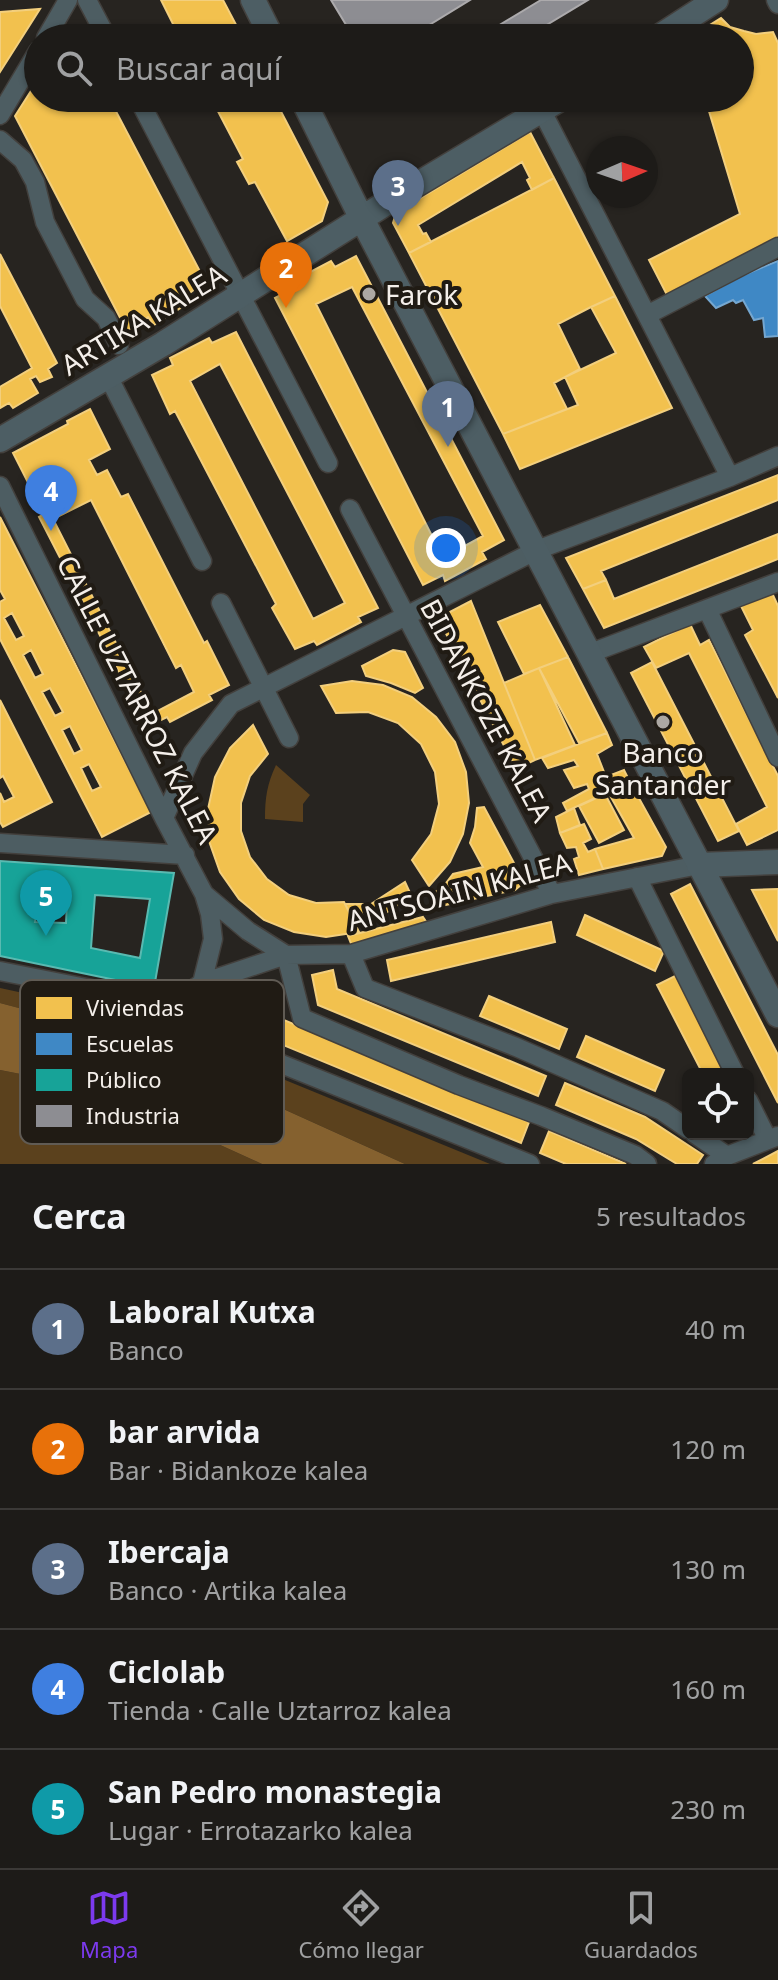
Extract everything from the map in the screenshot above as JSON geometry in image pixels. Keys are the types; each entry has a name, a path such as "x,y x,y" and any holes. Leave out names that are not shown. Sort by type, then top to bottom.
{"main road":[{"path":"253,0 265,24"},
{"path":"679,24 716,0"},
{"path":"309,112 778,1015"},
{"name":"ARTIKA KALEA","path":"0,440 539,112"},
{"name":"ANTSOAIN KALEA","path":"699,865 778,862"}],"street":[{"path":"54,24 68,0"},
{"path":"87,0 100,24"},
{"path":"0,115 24,75"},
{"path":"145,112 328,463"},
{"path":"556,112 647,315 730,477"},
{"path":"0,140 23,160 35,182 45,222 85,299 106,318 119,345"},
{"path":"647,315 778,247"},
{"path":"108,376 202,561"},
{"path":"164,818 193,753 231,704 537,550 778,456"},
{"name":"CALLE UZTARROZ KALEA","path":"0,486 204,894 213,939 203,980"},
{"name":"BIDANKOZE KALEA","path":"350,509 552,894"},
{"path":"588,654 778,582"},
{"path":"221,603 289,738"},
{"path":"707,609 778,757"},
{"path":"0,843 185,855"},
{"name":"ANTSOAIN KALEA","path":"211,980 286,955 351,954 552,894 699,865"},
{"path":"637,877 732,1068"},
{"name":"CALLE UZTARROZ KALEA","path":"204,894 248,931 286,955"},
{"path":"351,954 365,988 516,1047 662,1111 682,1125"},
{"path":"286,955 302,1018 621,1149 647,1164"},
{"path":"0,971 46,980"},
{"path":"284,1065 530,1164"},
{"path":"701,1140 721,1160 773,1138 754,1109"}],"shaded area":[{"path":"276,765 310,795 303,804 303,822 265,819 267,791"},
{"path":"0,988 20,992 20,1008 0,1003"},
{"path":"0,1003 20,1008 20,1074 0,1070"},
{"path":"0,1070 20,1074 20,1144 218,1144 262,1164 0,1164"},
{"path":"284,1080 490,1164 405,1164 284,1109"},
{"path":"284,1109 405,1164 262,1164 218,1144 284,1144"}],"building: Viviendas":[{"path":"161,0 223,0 236,24 173,24"},
{"path":"40,9 30,24 24,24 24,34 0,72 0,12"},
{"path":"721,18 727,24 711,24"},
{"path":"773,32 778,43 778,237 667,295 649,260 740,214 709,112 754,112 754,34"},
{"path":"24,102 24,112 116,112 205,281 186,296 190,302 154,325 148,317 127,331 15,116"},
{"path":"218,112 281,112 328,202 322,221 287,241 255,182 249,184 237,162 243,159"},
{"path":"530,132 554,178 532,190 522,162 418,225 431,242 409,253 393,223 396,213"},
{"path":"554,178 615,296 558,324 580,369 554,383 567,409 503,434 409,253"},
{"path":"0,254 57,363 48,369 52,377 40,382 36,376 30,379 38,393 13,408 9,403 0,408 0,387 32,368 0,306"},
{"path":"356,256 504,540 482,552 486,559 445,581 443,575 423,585 275,298 296,287 293,281 331,261 335,267","holes":["352,287 483,536 443,558 316,304"]},
{"path":"615,296 672,408 520,469 503,434 578,405 565,377 616,353 591,307"},
{"path":"236,332 378,608 358,617 361,622 317,645 314,641 295,649 272,608 276,604 175,411 170,414 152,375 173,365 170,358 209,338 212,343","holes":["220,364 345,603 313,619 190,381"]},
{"path":"90,409 110,449 89,460 97,475 107,470 121,497 128,494 204,643 207,641 229,685 209,695 212,700 170,722 167,717 147,727 39,517 44,514 13,453 68,424 67,421","holes":["91,500 176,668 181,665 194,692 152,714 53,519"]},
{"path":"778,475 778,500 601,571 606,580 583,589 566,558"},
{"path":"0,517 151,812 102,837 0,639 0,602 5,599 0,590","holes":["12,613 24,636 16,640 4,618","31,650 43,674 35,678 23,655","50,688 63,712 55,716 42,692","70,726 82,750 74,754 62,730","89,764 101,787 92,791 81,768"]},
{"path":"778,534 778,559 604,628 583,589 606,580 614,599"},
{"path":"772,593 778,606 778,698 745,635 753,630 741,606"},
{"path":"471,601 535,760 516,769 442,626 446,614"},
{"path":"540,605 568,657 524,674 498,622"},
{"path":"690,624 700,645 709,640 778,776 778,830 747,845 736,824 767,807 689,653 656,668 644,647"},
{"path":"393,650 405,652 423,688 415,693 366,676 362,666"},
{"path":"568,657 607,733 579,743 539,668"},
{"path":"652,662 739,831 718,841 631,673"},
{"path":"539,668 575,745 535,760 504,683"},
{"path":"352,681 383,685 412,697 436,717 455,742 466,772 469,803 463,834 450,862 429,886 412,860 431,834 439,804 435,772 421,744 398,723 368,712 336,713 321,686"},
{"path":"0,700 52,802 3,827 0,822 0,793 4,802 14,797 3,776 0,778"},
{"path":"253,725 268,754 250,776 241,803 241,831 250,857 267,879 289,895 316,903 344,902 359,932 326,937 294,932 264,920 239,899 220,872 209,841 208,809 215,777 230,748"},
{"path":"607,733 612,745 597,754 606,777 624,770 630,782 567,811 563,803 589,789 587,784 574,788 564,770 578,766 574,760 548,768 542,758"},
{"path":"630,782 666,847 662,856 603,869 595,849 634,838 608,792"},
{"path":"605,794 624,830 599,843 579,806"},
{"path":"484,807 521,876 522,884 515,890 437,907 429,896 443,887 453,874 483,867 470,843 477,808"},
{"path":"574,808 580,825 560,833 556,817"},
{"path":"584,824 591,839 583,843 588,852 595,849 603,869 579,875 574,859 579,857 576,847 567,848 560,833"},
{"path":"405,882 411,895 395,907 378,918 352,918 345,904 371,904"},
{"path":"690,884 778,1055 778,1103 671,894"},
{"path":"778,889 778,941 752,890"},
{"path":"585,915 664,951 655,971 577,935"},
{"path":"423,917 429,926 352,946 348,936"},
{"path":"551,922 555,942 391,981 387,960"},
{"path":"333,970 337,989 546,1076 538,1096 318,1005 312,975"},
{"path":"677,975 725,1068 700,1068 657,985"},
{"path":"489,996 567,1029 559,1049 480,1016"},
{"path":"284,1020 529,1122 521,1143 284,1045"},
{"path":"586,1036 664,1070 655,1091 577,1057"},
{"path":"565,1083 645,1117 703,1155 697,1164 677,1164 636,1139 556,1105"},
{"path":"549,1131 626,1164 566,1164 540,1153"},
{"path":"778,1151 778,1164 753,1164"}],"building: Escuelas":[{"path":"778,261 778,336 765,337 763,318 754,320 743,300 736,303 733,300 716,308 705,296 741,276"}],"building: Público":[{"path":"0,861 174,873 155,980 116,980 0,956","holes":["95,895 150,899 140,958 91,948","39,898 67,899 66,923 35,922"]}],"building: Industria":[{"path":"331,0 470,0 431,24 346,24"},
{"path":"541,0 588,0 548,24 501,24"}],"place":[{"name":"Ibercaja","path":"398,226"},
{"name":"Farok","path":"369,294"},
{"name":"bar arvida","path":"286,308"},
{"name":"Laboral Kutxa","path":"448,447"},
{"name":"Ciclolab","path":"51,531"},
{"name":"Banco Santander","path":"663,722"},
{"name":"San Pedro monastegia","path":"46,936"}]}
